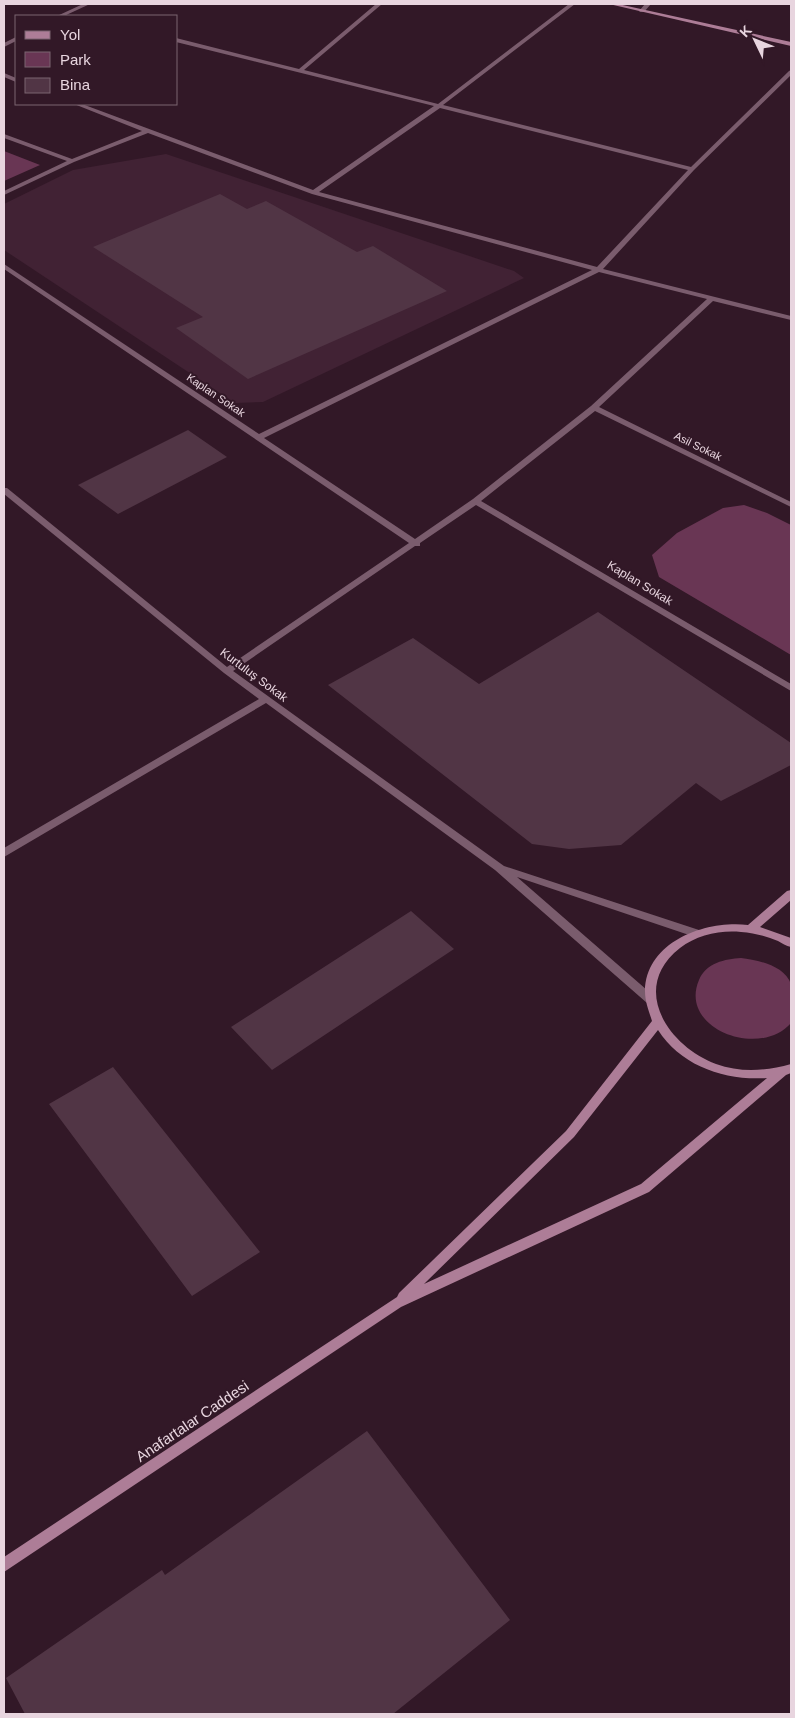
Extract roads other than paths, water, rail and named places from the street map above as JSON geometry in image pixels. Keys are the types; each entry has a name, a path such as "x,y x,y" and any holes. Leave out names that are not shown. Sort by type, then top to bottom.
{"main road":[{"path":"612,4 791,44"},
{"path":"751,928 791,894"},
{"path":"787,1070 754,1075 724,1071 697,1060 674,1043 658,1022 651,1000 651,978 660,959 675,944 695,933 722,927 751,928 780,936 791,943"},
{"path":"397,1303 570,1134 658,1022"},
{"path":"397,1303 645,1188 787,1070"},
{"name":"Anafartalar Caddesi","path":"4,1565 397,1303"}],"street":[{"path":"62,15 87,4"},
{"path":"300,71 379,4"},
{"path":"314,193 437,107 572,4"},
{"path":"642,11 648,4"},
{"path":"67,13 76,15"},
{"path":"4,45 15,39"},
{"path":"178,40 437,107 692,168"},
{"path":"259,437 481,330 598,270 692,168 791,72"},
{"path":"80,105 314,193 598,270 791,318"},
{"path":"4,193 72,161 147,131"},
{"path":"4,136 72,161"},
{"name":"Kaplan Sokak","path":"4,266 416,544"},
{"path":"227,671 416,544 476,501 594,408 711,299"},
{"name":"Asil Sokak","path":"594,408 791,505"},
{"name":"Kurtuluş Sokak","path":"6,494 227,671 499,867"},
{"name":"Kaplan Sokak","path":"476,501 791,688"},
{"path":"4,853 266,700"},
{"path":"499,867 695,933"},
{"path":"499,867 651,1000"}]}
